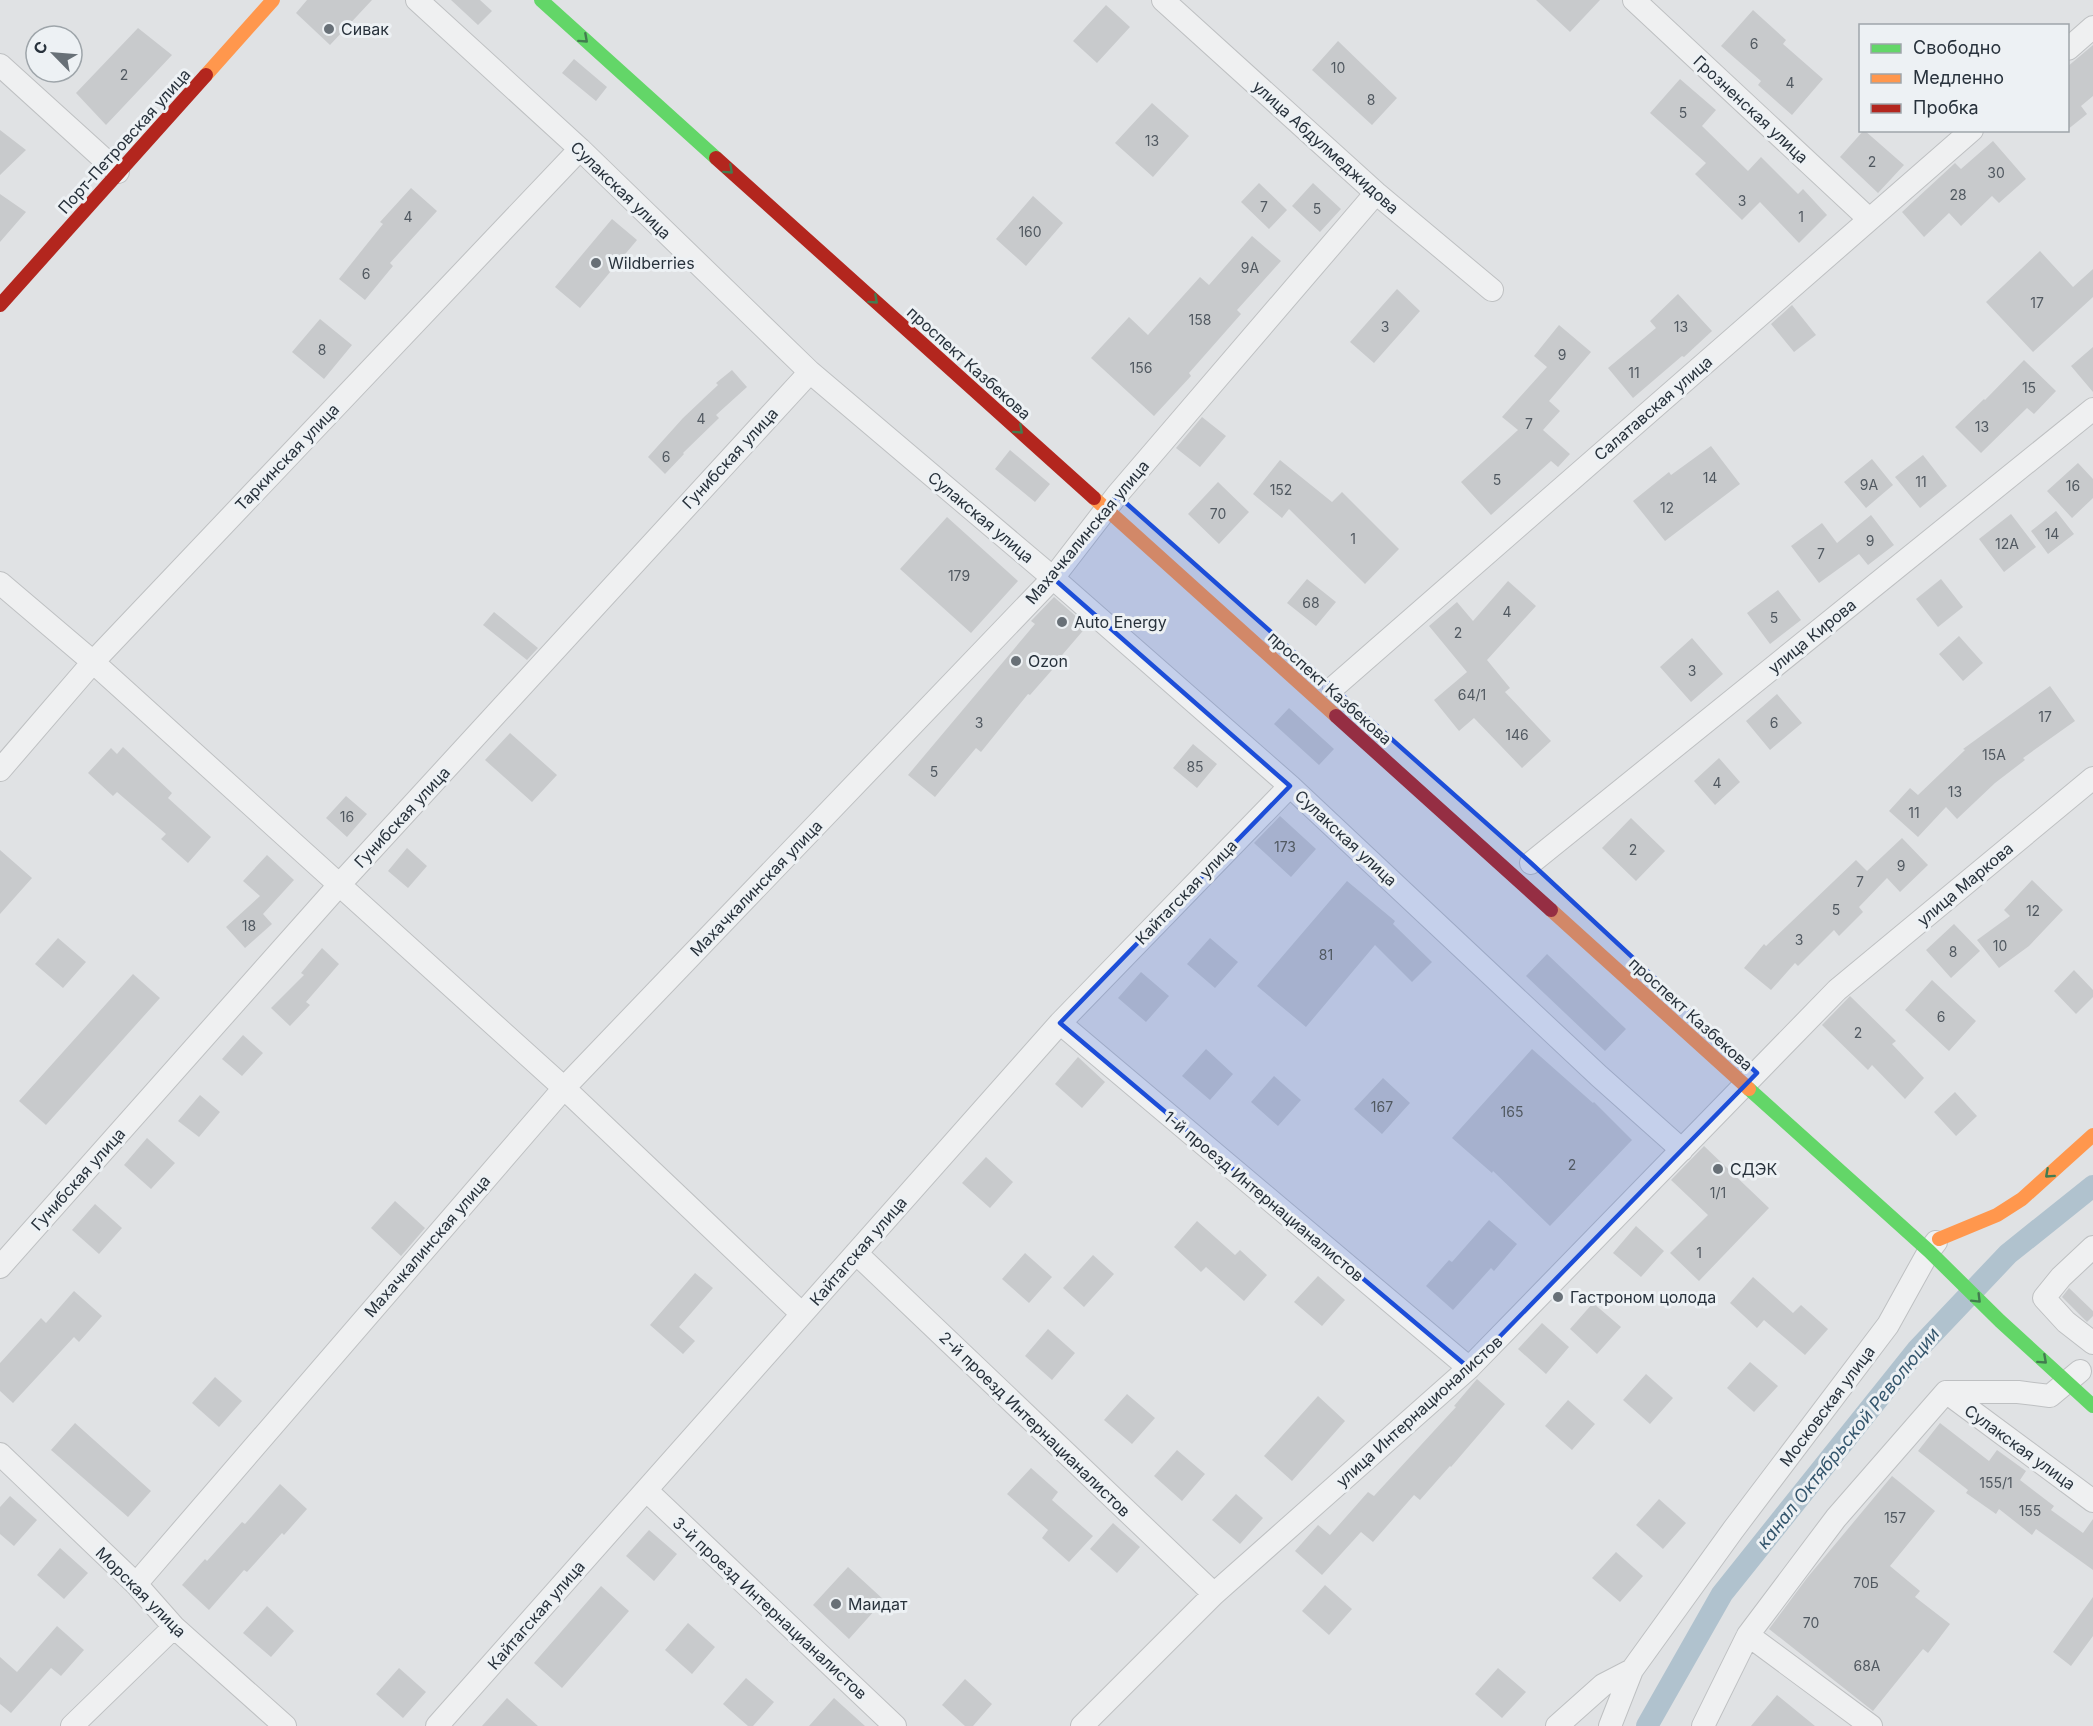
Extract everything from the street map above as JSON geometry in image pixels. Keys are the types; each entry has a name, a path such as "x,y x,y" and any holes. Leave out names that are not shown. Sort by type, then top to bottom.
{"main road":[{"name":"Порт-Петровская улица","path":"0,305 273,0"},
{"name":"проспект Казбекова","path":"540,0 1115,499 1754,1076 1938,1243 1955,1276 2000,1321 2078,1374 2093,1406"},
{"path":"1938,1243 1997,1215 2022,1199 2093,1135"}],"street":[{"name":"Сулакская улица","path":"417,0 580,149 810,372 1053,578 1290,786 1582,1060 1682,1150"},
{"name":"улица Абдулмеджидова","path":"1163,0 1376,193 1492,290"},
{"name":"Грозненская улица","path":"1634,0 1869,219"},
{"path":"2069,47 2093,27"},
{"path":"0,65 118,172"},
{"name":"Салатавская улица","path":"1334,687 1970,132"},
{"name":"Таркинская улица","path":"0,771 93,662 580,149"},
{"name":"Махачкалинская улица","path":"136,1584 564,1088 1053,578 1115,499 1376,193"},
{"name":"Гунибская улица","path":"0,1267 340,884 810,372"},
{"name":"улица Кирова","path":"1531,863 2093,409"},
{"path":"0,583 93,662 564,1088 802,1314"},
{"name":"улица Маркова","path":"1837,990 2093,778"},
{"name":"Кайтагская улица","path":"449,1722 646,1490 1059,1023 1290,786"},
{"name":"улица Интернационалистов","path":"1082,1726 1214,1594 1469,1368 1837,990"},
{"name":"1-й проезд Интернацианалистов","path":"1059,1023 1469,1368"},
{"name":"Московская улица","path":"1610,1726 1632,1670 1733,1530 1888,1325 1938,1243"},
{"path":"2093,1247 2061,1277 2044,1299 2066,1322 2093,1343"},
{"name":"2-й проезд Интернацианалистов","path":"856,1254 1214,1594"},
{"path":"1703,1726 1748,1635 1836,1518 1946,1392 2018,1392 2050,1396 2078,1374"},
{"name":"Сулакская улица","path":"1946,1392 2093,1500"},
{"name":"Морская улица","path":"0,1454 136,1584 174,1627 285,1726"},
{"name":"3-й проезд Интернацианалистов","path":"646,1490 895,1726"},
{"path":"72,1726 174,1627"},
{"path":"1748,1635 1871,1726"},
{"path":"1557,1726 1603,1685 1632,1670"}],"highlighted area":[{"path":"1117,495 1531,863 1757,1073 1469,1368 1060,1023 1290,786 1053,578"}],"building":[{"name":"Сивак","path":"307,0 372,0 330,45 296,13"},
{"path":"451,0 480,0 492,11 478,25"},
{"path":"1536,0 1600,0 1570,32"},
{"path":"1106,5 1130,27 1097,63 1073,41"},
{"path":"1753,10 1786,40 1783,44 1823,79 1792,115 1758,85 1761,81 1721,46"},
{"path":"138,28 172,55 106,125 76,93"},
{"path":"1338,41 1397,98 1372,125 1312,70"},
{"path":"2093,45 2093,96 2081,106 2087,114 2069,128 2069,65"},
{"path":"574,59 607,87 596,101 562,73"},
{"path":"1680,79 1716,110 1702,126 1748,171 1761,157 1798,194 1803,189 1827,215 1799,243 1760,202 1742,220 1695,174 1706,163 1650,113"},
{"path":"1152,103 1189,136 1153,177 1115,143"},
{"path":"0,130 26,150 0,175"},
{"path":"1862,132 1866,132 1904,165 1878,193 1840,157"},
{"path":"1993,141 2026,179 1999,203 1992,196 1961,226 1949,213 1924,237 1902,212 1955,163 1961,169"},
{"path":"1259,183 1287,210 1269,229 1241,202"},
{"path":"1313,183 1341,209 1320,232 1292,206"},
{"path":"411,188 437,211 390,263 393,266 365,300 339,279 383,224 380,222"},
{"path":"0,194 26,212 0,242"},
{"path":"1033,196 1063,223 1026,266 996,239"},
{"name":"Wildberries","path":"612,219 637,240 580,308 555,287"},
{"path":"1252,236 1281,261 1237,310 1241,314 1189,373 1191,376 1154,416 1091,358 1129,317 1148,335 1200,277 1209,285"},
{"path":"2040,251 2073,287 2093,269 2093,297 2033,352 1986,302"},
{"path":"1397,289 1420,311 1374,363 1350,342"},
{"path":"1678,294 1712,331 1633,398 1608,368 1656,328 1650,321"},
{"path":"1792,305 1816,335 1794,352 1771,324"},
{"path":"320,319 352,345 324,379 292,352"},
{"path":"1559,325 1591,352 1549,401 1560,411 1543,430 1570,454 1558,467 1551,461 1491,515 1461,482 1518,430 1502,417 1547,367 1534,356"},
{"path":"2093,347 2093,392 2071,366"},
{"path":"2024,360 2056,391 2034,414 2027,408 1981,453 1955,427"},
{"path":"732,370 747,387 716,415 719,418 665,474 648,457 683,418 718,385 716,383"},
{"path":"1202,417 1226,436 1200,467 1176,448"},
{"path":"1711,446 1740,484 1665,541 1633,501 1669,472 1671,475"},
{"path":"1010,450 1050,484 1035,502 995,469"},
{"path":"1923,455 1947,486 1920,508 1895,477"},
{"path":"1872,459 1893,485 1866,508 1844,482"},
{"path":"1280,460 1332,502 1342,492 1399,549 1365,584 1289,509 1282,518 1253,494"},
{"path":"2078,463 2093,479 2093,498 2072,518 2047,491"},
{"path":"1218,482 1249,512 1219,544 1188,514"},
{"path":"2056,511 2074,534 2048,554 2031,531"},
{"path":"2011,514 2036,547 2004,572 1979,539"},
{"path":"1871,515 1894,545 1868,565 1859,554 1819,583 1791,546 1822,523 1837,543"},
{"path":"947,517 1018,581 971,633 900,569"},
{"path":"1307,579 1336,602 1316,626 1287,603"},
{"path":"1941,579 1963,607 1938,627 1916,599"},
{"path":"1508,581 1536,606 1487,660 1510,688 1505,692 1551,741 1522,768 1474,718 1459,731 1434,700 1467,672 1429,626 1457,602 1473,621"},
{"path":"1778,590 1801,620 1770,644 1747,613"},
{"path":"1054,597 1087,626 981,752 976,748 935,797 908,775 1035,624 1031,621"},
{"path":"494,612 538,648 527,660 483,625"},
{"path":"1959,636 1983,663 1963,681 1939,654"},
{"path":"1692,638 1723,674 1691,702 1660,667"},
{"path":"2050,686 2075,721 2023,758 2025,760 1995,783 1957,819 1946,807 1918,837 1889,811 1910,788 1918,795 1965,750 1963,749"},
{"path":"1777,694 1802,723 1770,750 1746,721"},
{"path":"1289,708 1334,749 1319,765 1274,724"},
{"path":"510,733 557,775 532,802 485,760"},
{"path":"1193,744 1217,764 1197,788 1173,768"},
{"path":"123,747 172,793 168,798 211,837 188,863 161,839 166,834 117,792 113,796 88,773 111,748 117,754"},
{"path":"1719,758 1740,782 1715,805 1694,781"},
{"path":"346,796 367,814 347,837 326,818"},
{"path":"1280,816 1316,849 1291,877 1254,843"},
{"path":"1631,818 1665,851 1636,881 1602,848"},
{"path":"1902,838 1928,865 1900,892 1887,878 1859,907 1863,912 1839,936 1834,930 1798,966 1795,963 1771,990 1744,968 1764,944 1766,946 1856,860 1867,871"},
{"path":"407,848 427,866 408,888 388,871"},
{"path":"0,850 32,878 0,914"},
{"path":"267,855 294,880 263,914 272,924 245,948 226,927 260,896 243,881"},
{"path":"2032,880 2063,910 2029,946 1999,968 1977,940 2010,916 2004,910"},
{"path":"1347,881 1395,921 1393,924 1432,962 1412,982 1375,945 1306,1027 1257,986"},
{"path":"1954,924 1980,951 1951,978 1926,950"},
{"path":"58,938 86,962 63,988 35,964"},
{"path":"1210,938 1238,962 1215,988 1187,964"},
{"path":"322,948 339,964 306,1002 310,1005 290,1026 271,1008 304,975 301,973"},
{"path":"1547,954 1626,1029 1605,1051 1526,976"},
{"path":"2074,970 2093,990 2093,997 2076,1014 2054,991"},
{"path":"1141,972 1169,996 1146,1022 1118,998"},
{"path":"133,974 160,998 46,1125 19,1101"},
{"path":"1932,980 1976,1021 1949,1051 1905,1010"},
{"path":"1850,996 1896,1041 1892,1044 1924,1078 1905,1099 1872,1065 1868,1070 1822,1025"},
{"path":"243,1035 263,1053 242,1076 222,1059"},
{"path":"1206,1049 1233,1074 1210,1100 1182,1076"},
{"path":"1532,1049 1594,1102 1632,1140 1550,1226 1493,1171 1492,1173 1452,1138"},
{"path":"1078,1057 1105,1082 1082,1108 1055,1084"},
{"path":"1274,1076 1301,1100 1278,1126 1251,1102"},
{"path":"1383,1078 1410,1103 1382,1134 1354,1109"},
{"path":"1955,1092 1977,1116 1956,1136 1934,1112"},
{"path":"200,1095 220,1112 199,1137 178,1121"},
{"path":"147,1138 175,1163 151,1189 124,1165"},
{"path":"1704,1146 1769,1208 1699,1281 1670,1253 1708,1215 1671,1180"},
{"path":"986,1157 1013,1182 990,1208 962,1183"},
{"path":"395,1201 425,1228 401,1256 371,1228"},
{"path":"95,1204 122,1228 99,1254 72,1230"},
{"path":"1489,1220 1517,1244 1494,1271 1491,1268 1453,1310 1426,1286 1449,1260 1452,1262"},
{"path":"1197,1221 1235,1255 1240,1250 1267,1275 1244,1301 1206,1267 1201,1272 1174,1247"},
{"path":"1636,1226 1664,1251 1641,1277 1613,1253"},
{"path":"1025,1253 1052,1277 1029,1303 1002,1279"},
{"path":"1093,1255 1114,1274 1084,1307 1063,1288"},
{"path":"695,1273 713,1288 679,1327 695,1341 683,1354 650,1325"},
{"path":"1318,1276 1345,1300 1322,1326 1294,1302"},
{"path":"1753,1277 1793,1313 1801,1305 1828,1329 1805,1355 1764,1320 1757,1328 1730,1303"},
{"path":"2069,1288 2093,1311 2093,1316 2087,1322 2062,1297"},
{"path":"74,1291 102,1316 79,1342 74,1337 13,1403 0,1391 0,1363 41,1318 46,1323"},
{"path":"1593,1303 1621,1327 1597,1354 1570,1329"},
{"path":"1542,1323 1569,1347 1546,1374 1518,1349"},
{"path":"1048,1329 1075,1353 1052,1380 1025,1356"},
{"path":"1750,1362 1778,1386 1754,1412 1727,1388"},
{"path":"1646,1374 1673,1398 1650,1424 1623,1400"},
{"path":"215,1377 242,1401 219,1427 192,1403"},
{"path":"1477,1379 1505,1404 1420,1500 1414,1495 1373,1542 1361,1532 1322,1575 1295,1551 1318,1525 1330,1535 1368,1492 1374,1496 1456,1407 1454,1406"},
{"path":"1127,1394 1155,1418 1132,1444 1104,1420"},
{"path":"1318,1396 1345,1421 1292,1481 1264,1456"},
{"path":"1568,1400 1595,1424 1572,1450 1545,1426"},
{"path":"75,1423 151,1491 128,1517 51,1450"},
{"path":"1940,1423 1989,1461 1997,1450 2026,1471 2020,1480 2054,1506 2051,1510 2083,1533 2093,1519 2093,1570 2036,1529 2032,1535 1999,1509 1996,1514 1966,1493 1968,1490 1918,1451"},
{"path":"1177,1450 1205,1474 1182,1501 1154,1476"},
{"path":"1031,1468 1058,1492 1052,1500 1093,1536 1069,1562 1042,1538 1048,1530 1007,1494"},
{"path":"1892,1476 1935,1511 1890,1566 1920,1591 1915,1597 1950,1624 1928,1653 1923,1649 1873,1711 1769,1629 1807,1578"},
{"path":"280,1484 307,1509 247,1572 244,1570 209,1610 182,1585 242,1522 245,1524"},
{"path":"1236,1494 1263,1518 1240,1544 1212,1520"},
{"path":"10,1496 37,1520 14,1546 0,1534 0,1507"},
{"path":"1659,1499 1686,1523 1663,1549 1636,1525"},
{"path":"1113,1523 1140,1547 1117,1573 1090,1549"},
{"path":"649,1530 677,1554 654,1581 626,1556"},
{"path":"60,1548 88,1573 64,1599 37,1575"},
{"path":"1616,1552 1643,1576 1620,1602 1592,1578"},
{"path":"848,1567 884,1600 849,1639 813,1605"},
{"path":"1325,1585 1352,1609 1329,1635 1302,1611"},
{"path":"601,1586 629,1611 562,1688 534,1663"},
{"path":"2093,1597 2093,1636 2071,1666 2053,1652"},
{"path":"267,1606 294,1631 271,1657 243,1633"},
{"path":"688,1623 715,1647 692,1674 665,1650"},
{"path":"57,1626 84,1650 61,1676 51,1668 11,1713 0,1704 0,1657 17,1672"},
{"path":"399,1668 426,1692 403,1718 376,1694"},
{"path":"1498,1668 1526,1692 1502,1718 1475,1694"},
{"path":"746,1678 774,1702 753,1726 748,1726 723,1704"},
{"path":"965,1679 992,1704 973,1726 965,1726 942,1705"},
{"path":"1777,1695 1815,1726 1751,1726"},
{"path":"507,1698 538,1726 482,1726"},
{"path":"834,1698 865,1726 809,1726"}],"waterway":[{"name":"канал Октябрьской Революции","path":"1647,1726 1722,1594 1917,1350 2008,1254 2093,1186"}],"traffic: fast":[{"path":"541,0 716,158"},
{"path":"1749,1089 1929,1251 2000,1321 2093,1406"}],"traffic: slow":[{"path":"206,75 273,0"},
{"path":"1094,498 1336,716"},
{"path":"1551,910 1749,1089"},
{"path":"1939,1239 1997,1215 2022,1199 2093,1135"}],"traffic: jam":[{"path":"0,305 206,75"},
{"path":"716,158 1094,498"},
{"path":"1336,716 1551,910"}],"place":[{"name":"Сивак","path":"329,29"},
{"name":"Wildberries","path":"596,263"},
{"name":"Auto Energy","path":"1062,622"},
{"name":"Ozon","path":"1016,661"},
{"name":"СДЭК","path":"1718,1169"},
{"name":"Гастроном цолода","path":"1558,1297"},
{"name":"Маидат","path":"836,1604"}]}
